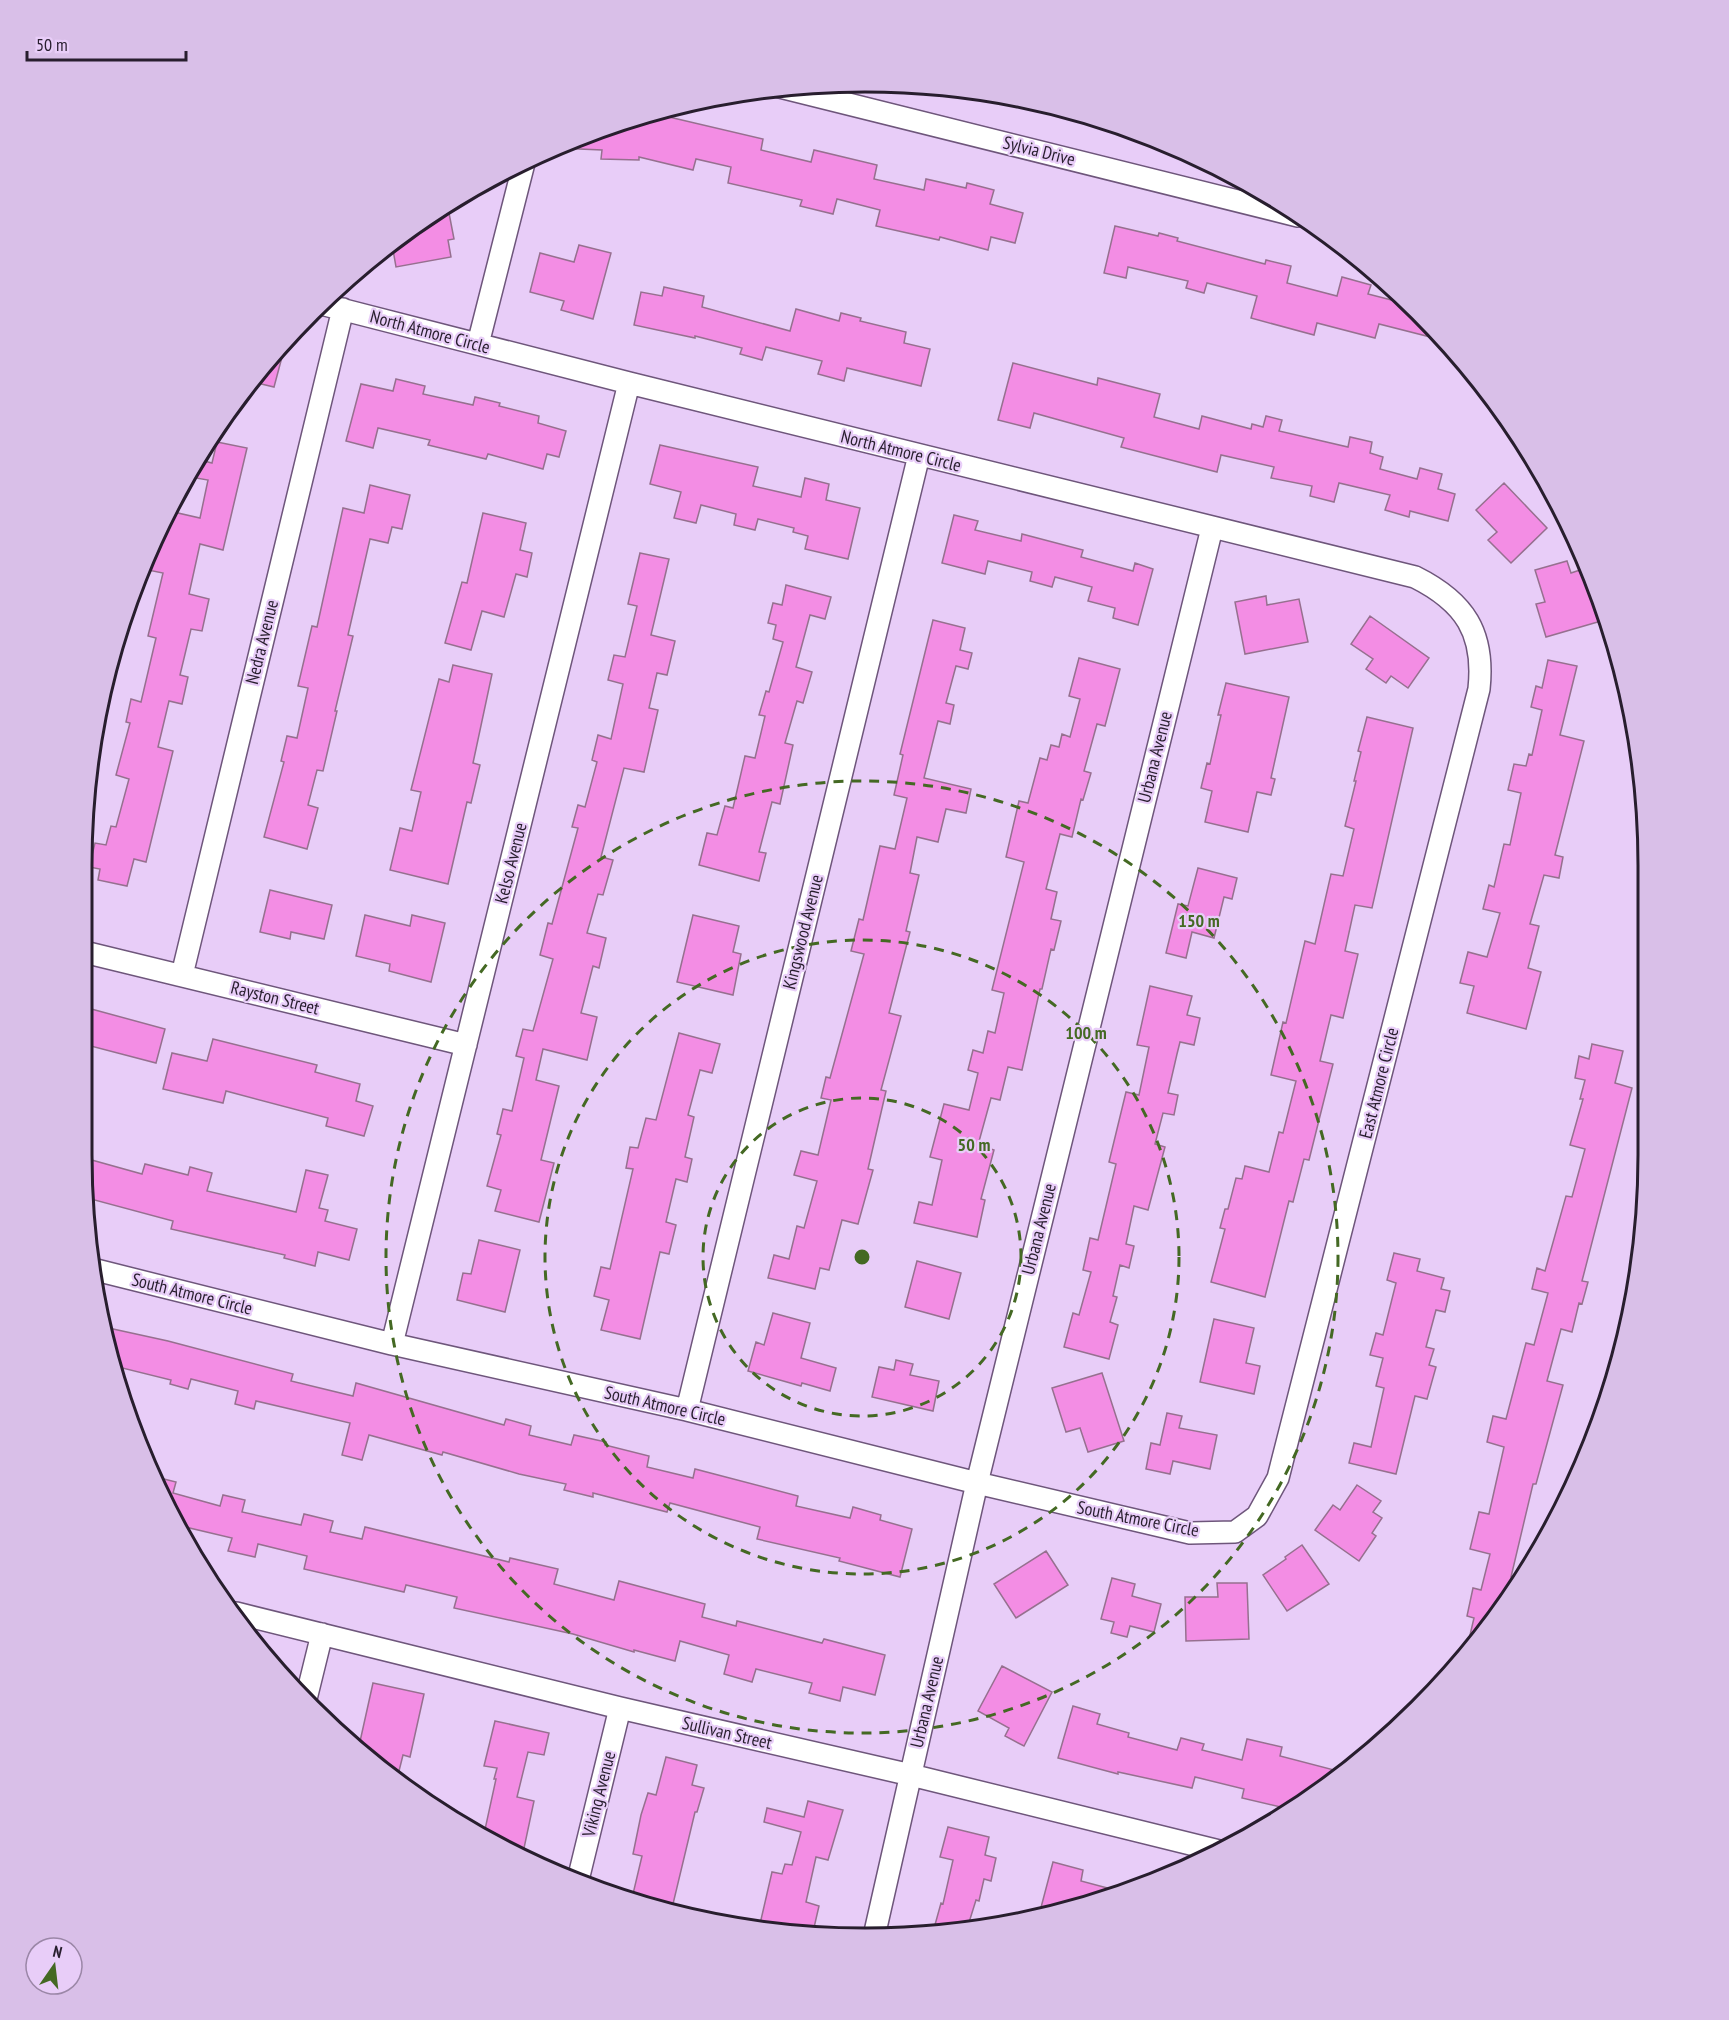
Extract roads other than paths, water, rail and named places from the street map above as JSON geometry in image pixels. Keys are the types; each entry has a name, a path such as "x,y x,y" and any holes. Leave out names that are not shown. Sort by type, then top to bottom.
{"street":[{"name":"Sylvia Drive","path":"807,94 1276,210"},
{"path":"478,344 522,172"},
{"name":"North Atmore Circle","path":"331,306 629,383 1381,568 1415,578 1445,595 1459,608 1467,620"},
{"name":"Nedra Avenue","path":"182,975 343,309"},
{"name":"Kelso Avenue","path":"392,1344 629,383"},
{"name":"Kingswood Avenue","path":"687,1410 919,455"},
{"name":"Urbana Avenue","path":"876,1928 977,1483 1212,528"},
{"name":"East Atmore Circle","path":"1235,1532 1257,1516 1278,1478 1473,712 1481,672 1480,654 1467,620"},
{"name":"Rayston Street","path":"92,954 466,1045"},
{"name":"South Atmore Circle","path":"100,1271 392,1344 687,1410 977,1483 1190,1533 1235,1532"},
{"name":"Sullivan Street","path":"242,1614 620,1708 910,1775 1208,1848"},
{"path":"308,1691 322,1634"},
{"name":"Viking Avenue","path":"580,1874 620,1708"}]}
